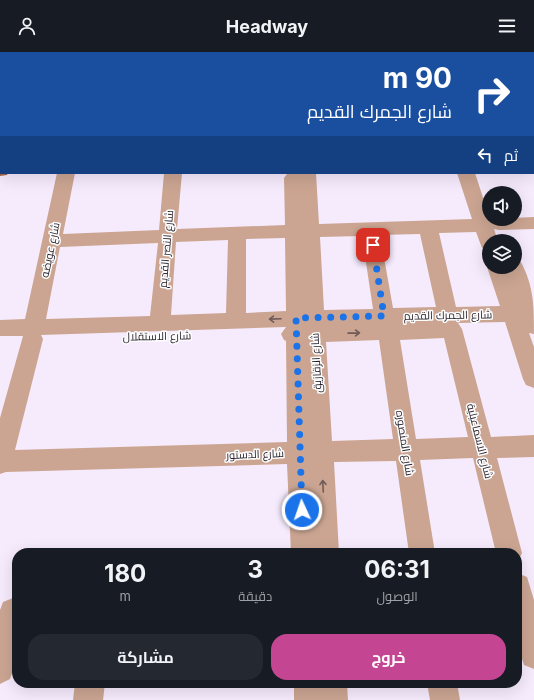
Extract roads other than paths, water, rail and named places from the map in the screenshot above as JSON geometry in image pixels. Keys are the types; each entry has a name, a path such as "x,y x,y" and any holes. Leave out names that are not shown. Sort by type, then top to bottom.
{"street":[{"name":"شارع عويضه","path":"0,462 33,333 66,174"},
{"name":"شارع النصر القديم","path":"160,324 172,174"},
{"name":"شارع الزقازيق","path":"293,174 302,231"},
{"name":"شارع الزقازيق","path":"304,548 310,452 302,231 307,174"},
{"path":"467,174 496,227"},
{"path":"481,174 486,186"},
{"path":"52,241 370,228 496,227 534,224"},
{"name":"شارع الاسماعيلية","path":"428,227 450,322 508,548"},
{"name":"شارع المنصوره","path":"370,228 421,548"},
{"path":"236,321 237,233"},
{"path":"501,274 527,320"},
{"path":"516,274 527,320 534,379"},
{"name":"شارع الجمرك القديم","path":"305,326 527,320"},
{"name":"شارع الاستقلال","path":"0,340 33,333 160,324 236,321 305,326"},
{"name":"شارع الاستقلال","path":"0,328 33,333 305,326"},
{"name":"شارع الدستور","path":"0,462 534,446"},
{"name":"شارع الزقازيق","path":"310,452 325,548"},
{"path":"522,593 534,655"},
{"path":"0,669 10,612"},
{"path":"88,700 89,688"},
{"path":"309,688 309,700"},
{"path":"332,688 333,700"},
{"path":"443,688 445,700"}]}
